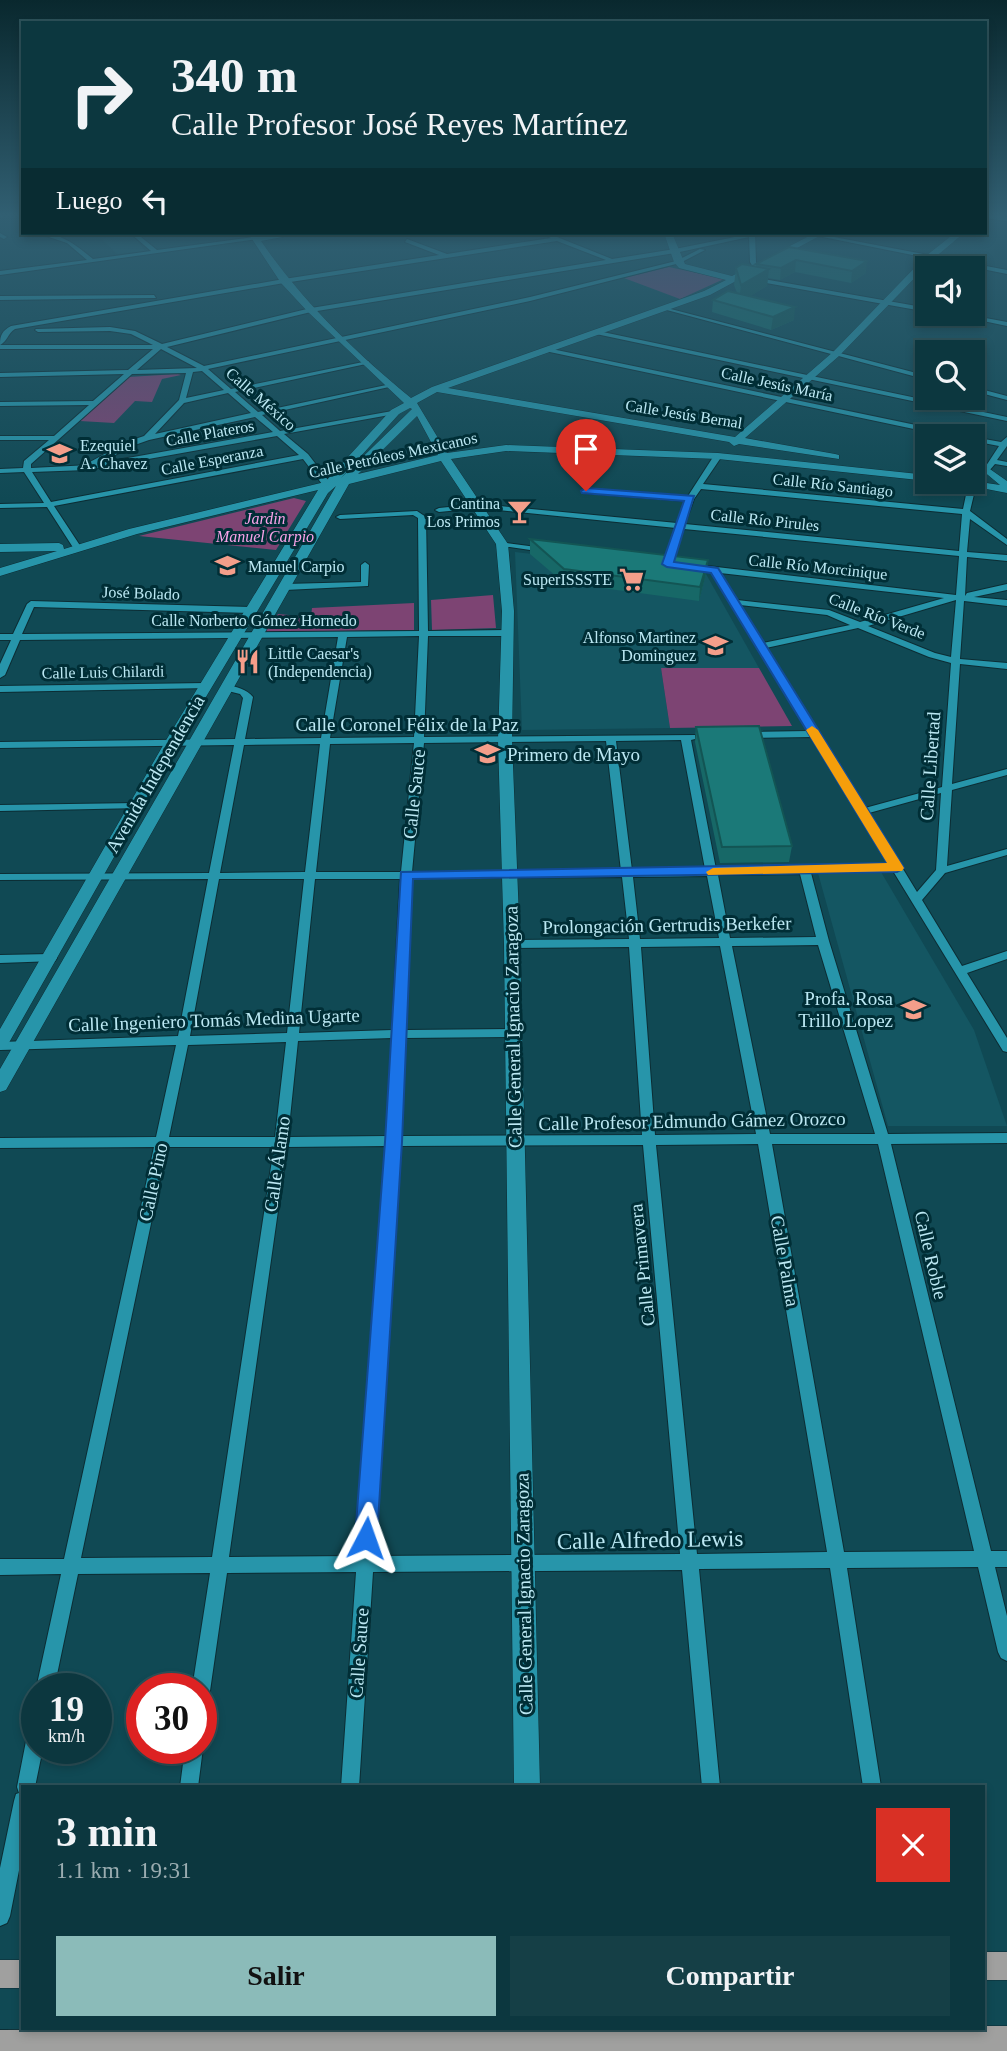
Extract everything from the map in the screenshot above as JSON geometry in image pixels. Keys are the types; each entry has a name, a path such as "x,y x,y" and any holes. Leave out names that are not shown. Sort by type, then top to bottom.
{"main road":[{"path":"415,405 435,389 665,309"},
{"path":"718,456 836,354 880,309"},
{"name":"Calle General Ignacio Zaragoza","path":"311,310 389,385 415,405 444,457 502,544 508,633 505,740 512,944 527,1785"},
{"name":"Calle Jesús Bernal","path":"435,389 739,439 915,473"},
{"name":"Avenida Independencia","path":"0,1045 172,742 328,486 396,412 415,405"},
{"name":"Avenida Independencia","path":"0,1085 344,482 415,405"},
{"name":"Calle Petróleos Mexicanos","path":"0,572 77,547 444,457 506,448 718,456 915,475"},
{"path":"782,462 790,448"},
{"path":"990,466 1007,488"},
{"path":"985,485 1007,488"},
{"path":"0,548 77,547"},
{"path":"985,1966 1007,1966"},
{"path":"0,1974 21,1974"},
{"path":"0,2045 323,2047 532,2041 924,2047 1007,2041"}],"street":[{"path":"120,309 13,327 3,331 0,345 159,346 319,309"},
{"path":"0,375 190,371 484,309"},
{"path":"665,309 915,374"},
{"path":"985,320 1007,324"},
{"name":"Calle México","path":"3,331 110,329 133,332 202,368 305,456 328,486"},
{"path":"598,333 1007,419"},
{"path":"77,547 27,471 27,463 159,346"},
{"name":"Calle Jesús María","path":"547,350 915,427"},
{"path":"182,401 366,362"},
{"path":"147,438 182,401 190,371"},
{"path":"87,468 129,444 147,438 389,385"},
{"path":"985,392 1007,398"},
{"path":"0,404 95,403"},
{"name":"Calle Plateros","path":"27,471 87,468 281,435 396,412"},
{"path":"0,438 56,438"},
{"path":"985,440 1005,442 985,471"},
{"name":"Calle Esperanza","path":"0,506 48,505 305,456"},
{"path":"667,564 690,499 718,456"},
{"path":"990,466 1007,464"},
{"path":"0,471 27,471"},
{"name":"Calle Río Santiago","path":"697,486 966,512"},
{"path":"586,491 690,499"},
{"name":"Calle Libertad","path":"941,872 959,597 966,512 970,494"},
{"name":"Calle Río Pirules","path":"439,510 479,506 1007,558"},
{"path":"966,512 1007,543"},
{"name":"Calle Sauce","path":"340,516 420,514 424,634 419,741 406,875 393,1142 350,1785"},
{"path":"502,544 557,551"},
{"path":"653,562 679,566"},
{"path":"285,587 365,584 365,565"},
{"name":"Calle Río Morcinique","path":"703,568 1007,603"},
{"path":"714,570 1007,1048"},
{"path":"761,646 860,625 959,597 1007,587"},
{"name":"Calle Río Verde","path":"734,601 817,610 932,655 955,661 1007,666"},
{"name":"José Bolado","path":"16,636 31,604 251,610"},
{"name":"Calle Norberto Gómez Hornedo","path":"0,637 508,633"},
{"path":"0,675 16,636"},
{"name":"Calle Álamo","path":"203,1673 281,1141 324,741 343,636"},
{"name":"Calle Luis Chilardi","path":"0,689 206,686"},
{"name":"Calle Pino","path":"48,1673 162,1142 212,875 241,743 248,696 227,688"},
{"path":"734,736 814,734"},
{"name":"Calle Coronel Félix de la Paz","path":"0,744 710,736"},
{"name":"Calle Palma","path":"685,737 764,1139 837,1561 872,1785"},
{"name":"Calle Primavera","path":"611,739 635,944 649,1141 711,1785"},
{"path":"862,811 1007,772"},
{"path":"0,808 137,806"},
{"path":"917,899 941,872 1007,852"},
{"path":"0,877 625,874 897,868"},
{"name":"Calle Roble","path":"806,871 823,941 883,1138 1007,1652"},
{"name":"Prolongación Gertrudis Berkefer","path":"512,944 823,941"},
{"path":"959,971 1007,955"},
{"path":"0,958 51,958"},
{"name":"Calle Ingeniero Tomás Medina Ugarte","path":"0,1045 513,1033"},
{"name":"Calle Profesor Edmundo Gámez Orozco","path":"0,1143 1007,1138"},
{"name":"Calle Alfredo Lewis","path":"0,1567 1007,1559"},
{"path":"26,1785 31,1764"},
{"path":"189,1785 192,1764"},
{"path":"0,1916 21,1811"}],"shaded area":[{"path":"515,552 706,574 759,668 661,668 670,728 522,730"},
{"path":"881,872 974,1030 1007,1126 888,1126 818,873"}],"green space":[{"path":"181,375 162,379 152,402 135,401 114,423 80,421 128,377"},
{"name":"Jardin Manuel Carpio","path":"294,498 306,501 276,550 139,536"},
{"path":"493,595 496,628 432,630 431,600"},
{"path":"414,603 414,630 265,632 278,614 311,617 312,608"},
{"path":"661,668 759,668 792,726 670,728"}],"building":[{"path":"744,309 791,309 773,317"},
{"path":"530,539 708,560 700,587 564,569"},
{"path":"759,726 792,846 722,847 696,727"}],"slow traffic":[{"path":"713,872 897,868 812,730"}],"place":[{"name":"Ezequiel A. Chavez","path":"60,454"},
{"name":"Cantina Los Primos","path":"520,512"},
{"name":"Manuel Carpio","path":"228,566"},
{"name":"SuperISSSTE","path":"632,579"},
{"name":"Alfonso Martinez Dominguez","path":"716,646"},
{"name":"Little Caesar's (Independencia)","path":"248,662"},
{"name":"Primero de Mayo","path":"487,754"},
{"name":"Profa. Rosa Trillo Lopez","path":"913,1009"}],"route":[{"path":"366,1538 393,1142 406,875 897,868 714,570 667,564 690,499 586,491"}]}
